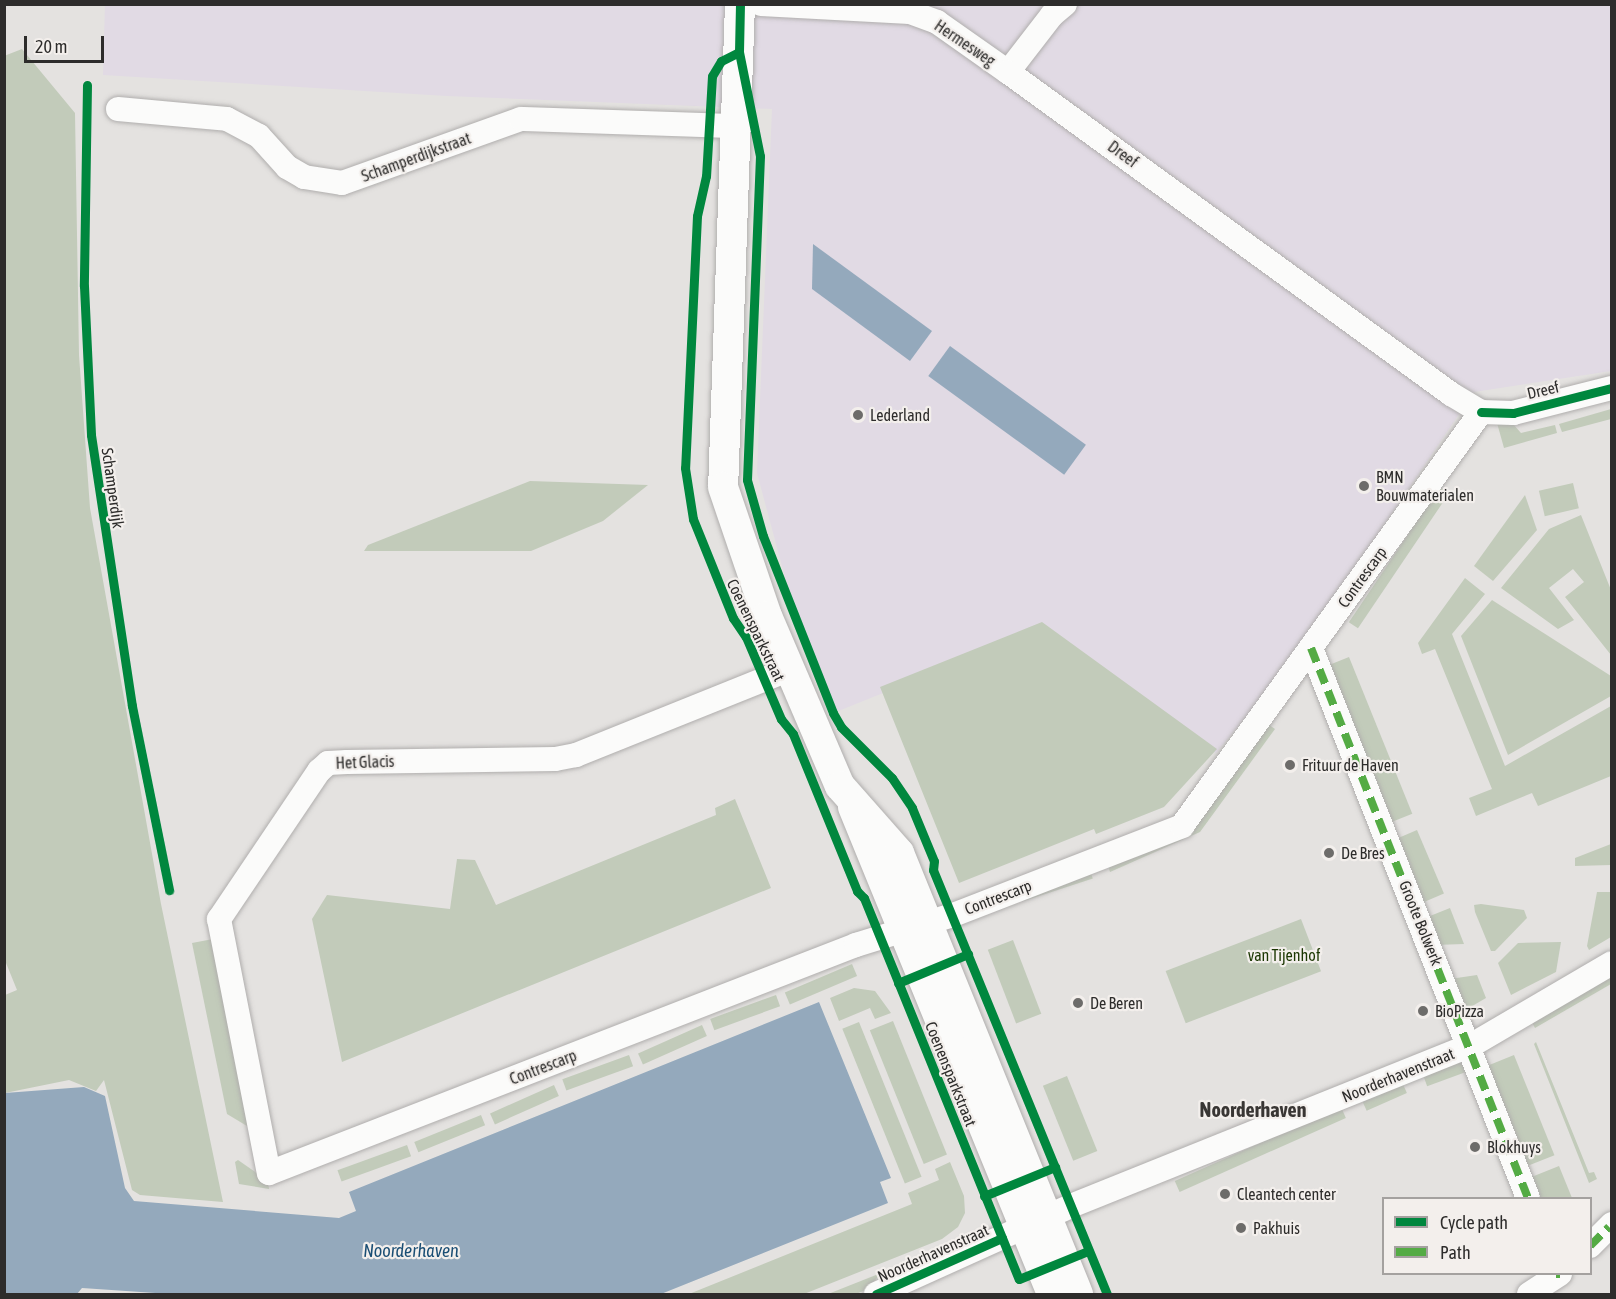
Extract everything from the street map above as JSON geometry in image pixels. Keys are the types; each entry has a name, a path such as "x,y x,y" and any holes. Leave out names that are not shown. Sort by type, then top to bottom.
{"street":[{"name":"Coenensparkstraat","path":"740,4 723,487 777,674 840,786 851,801 880,828 899,853 928,922 1035,1222 1052,1294"},
{"name":"Hermesweg","path":"761,4 910,12 937,22 1008,72 1052,15 1065,4"},
{"name":"Dreef","path":"1008,72 1451,394 1481,412 1513,413 1611,388"},
{"name":"Schamperdijkstraat","path":"118,109 227,119 259,136 287,167 304,177 342,183 521,119 735,126"},
{"name":"Contrescarp","path":"269,1173 1182,826 1481,412"},
{"name":"Groote Bolwerk","path":"1311,648 1470,1046 1528,1197"},
{"name":"Het Glacis","path":"269,1173 219,919 319,771 328,763 347,762 555,759 594,749 777,674"},
{"name":"Noorderhavenstraat","path":"876,1294 901,1289 1035,1222 1470,1046 1611,963"},
{"name":"Coenensparkstraat","path":"1035,1222 1078,1294"},
{"path":"1592,1244 1611,1224"},
{"path":"1529,1294 1556,1275"}],"shaded area":[{"path":"105,4 1611,5 1611,371 1474,392 1288,667 1216,753 1039,630 831,714 794,611 757,473 772,109 447,96 103,75"}],"green space":[{"path":"22,49 75,113 79,355 90,508 161,904 223,1202 140,1195 132,1190 104,1080 96,1091 69,1080 5,1093 5,995 17,990 4,958 4,56"},
{"path":"1611,409 1611,419 1562,432 1559,424"},
{"path":"1497,423 1513,424 1521,433 1555,425 1557,433 1504,448"},
{"path":"530,481 648,485 603,521 531,551 364,551 368,545"},
{"path":"1573,483 1579,508 1545,516 1539,491"},
{"path":"1440,487 1449,493 1358,628 1349,622"},
{"path":"1525,495 1537,530 1493,581 1474,566"},
{"path":"1581,515 1611,590 1611,655 1565,597 1584,582 1573,569 1549,588 1574,620 1558,629 1501,588 1549,529"},
{"path":"1465,578 1485,594 1452,634 1505,766 1611,706 1611,776 1538,806 1532,793 1476,816 1469,798 1492,789 1435,649 1422,654 1418,643"},
{"path":"1492,600 1611,676 1611,696 1508,755 1461,636"},
{"path":"1042,622 1217,749 1164,807 1096,834 1094,829 959,883 880,687"},
{"path":"1349,657 1412,814 1384,825 1320,669"},
{"path":"1268,724 1275,729 1200,832 1110,872 1107,863 1187,831"},
{"path":"735,799 771,888 342,1062 312,919 327,895 450,909 457,859 475,860 496,905 716,815 715,808"},
{"path":"1417,830 1444,894 1420,904 1393,840"},
{"path":"1611,844 1611,865 1575,866 1575,858"},
{"path":"1090,870 1093,879 1022,901 1020,893"},
{"path":"1597,892 1611,892 1611,937 1589,950 1587,946"},
{"path":"1474,905 1524,910 1527,918 1495,951 1491,951 1475,912"},
{"path":"1450,908 1464,944 1435,945 1425,918"},
{"name":"van Tijenhof","path":"1301,919 1321,971 1186,1023 1166,971"},
{"path":"213,939 247,1126 227,1114 192,943"},
{"path":"1013,940 1041,1014 1016,1023 988,950"},
{"path":"1561,942 1556,972 1511,995 1498,963 1518,943"},
{"path":"852,964 857,976 790,1004 785,993"},
{"path":"1611,971 1611,984 1535,1028 1530,1019"},
{"path":"1477,975 1486,998 1462,1012 1450,979"},
{"path":"854,988 875,991 891,1013 875,1019 870,1008 839,1021 830,998"},
{"path":"776,995 780,1006 714,1030 710,1019"},
{"path":"893,1021 947,1155 924,1164 870,1030"},
{"path":"859,1022 922,1177 905,1184 842,1029"},
{"path":"702,1025 707,1036 643,1064 638,1053"},
{"path":"1536,1042 1589,1173 1594,1172 1597,1179 1589,1183 1534,1044"},
{"path":"629,1055 633,1066 566,1091 562,1079"},
{"path":"1469,1055 1474,1069 1427,1086 1422,1072"},
{"path":"1514,1055 1554,1155 1525,1167 1484,1067"},
{"path":"1067,1076 1097,1151 1073,1161 1043,1086"},
{"path":"1402,1082 1407,1093 1367,1111 1362,1100"},
{"path":"554,1085 559,1096 495,1124 490,1113"},
{"path":"1341,1107 1346,1118 1180,1192 1175,1181"},
{"path":"481,1115 485,1125 418,1152 414,1142"},
{"path":"407,1145 411,1156 342,1182 337,1170"},
{"path":"238,1160 268,1181 269,1189 239,1184 235,1162"},
{"path":"950,1162 964,1196 965,1213 958,1227 942,1239 804,1294 689,1294 912,1204 908,1193 939,1180 935,1169"},
{"path":"1559,1166 1572,1197 1538,1197 1529,1178"},
{"path":"881,1273 868,1289 856,1294 828,1294"}],"water":[{"path":"813,244 932,331 910,361 812,289"},
{"path":"950,346 1086,445 1064,475 928,376"},
{"path":"819,1002 891,1178 880,1182 888,1203 661,1294 170,1294 82,1288 77,1294 5,1294 5,1093 84,1087 105,1096 125,1188 134,1201 339,1218 356,1211 349,1192"}],"marked path":[{"path":"1311,648 1528,1197"},
{"path":"1592,1244 1609,1227"}],"cycle path":[{"path":"740,4 739,52 760,156 747,480 763,536 833,713 841,727 892,778 912,808 934,861 933,870 1107,1294"},
{"path":"739,52 721,61 712,76 706,176 697,216 685,468 693,519 733,618 746,637 781,719 793,734 857,891 864,898 1019,1279 1088,1251"},
{"name":"Schamperdijk","path":"87,85 84,286 91,435 132,706 169,890"},
{"path":"1481,412 1513,413 1612,388"},
{"path":"898,983 968,954"},
{"path":"984,1196 1055,1167"},
{"path":"876,1294 1002,1238"}],"place":[{"name":"Lederland","path":"858,415"},
{"name":"BMN Bouwmaterialen","path":"1364,486"},
{"name":"Frituur de Haven","path":"1290,765"},
{"name":"De Bres","path":"1329,853"},
{"name":"De Beren","path":"1078,1003"},
{"name":"BioPizza","path":"1423,1011"},
{"name":"Blokhuys","path":"1475,1147"},
{"name":"Cleantech center","path":"1225,1194"},
{"name":"Pakhuis","path":"1241,1228"}],"district":[{"name":"Noorderhaven","path":"1253,1109"}]}
